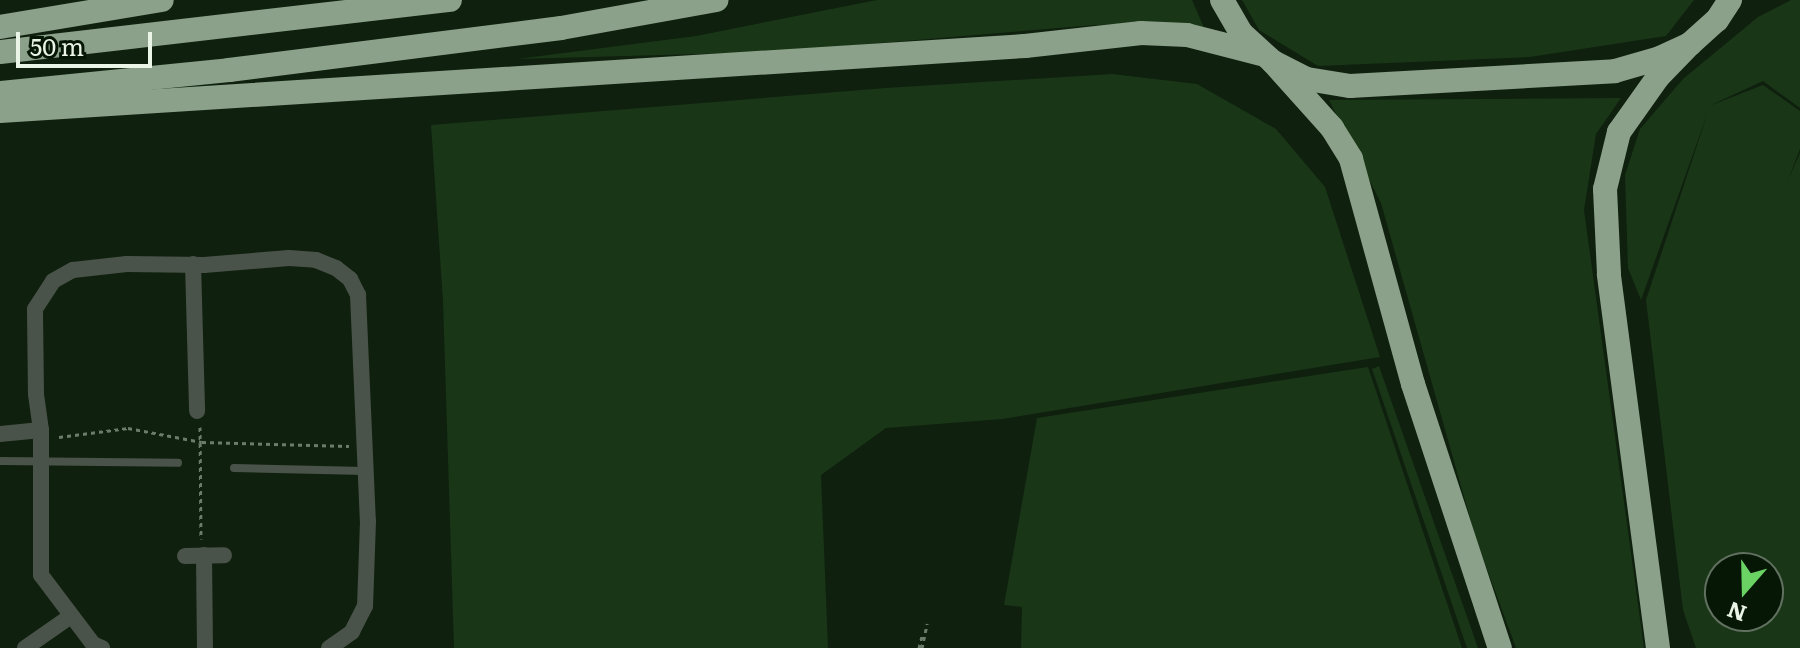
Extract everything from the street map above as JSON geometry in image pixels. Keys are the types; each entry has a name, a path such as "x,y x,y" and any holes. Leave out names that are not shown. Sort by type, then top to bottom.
{"highway":[{"path":"0,27 162,0"},
{"path":"0,52 450,0"},
{"path":"0,93 229,70 561,28 717,0"},
{"path":"1658,648 1609,274 1605,189 1619,132 1658,77 1724,10 1752,0"},
{"path":"1222,1 1235,24 1326,120 1351,159 1413,384 1500,648"},
{"path":"0,111 1025,46 1141,33 1187,35 1267,58 1307,79 1350,86 1615,71 1660,58 1690,44"}],"street":[{"path":"102,648 93,644 41,575 41,436 33,341 35,309 42,293 73,270 127,264 193,264 289,258 316,260 350,279 358,295 365,446 365,606 352,632 329,648"},
{"path":"193,264 197,411"},
{"path":"0,434 41,436"},
{"path":"205,648 197,555 224,555"},
{"path":"25,648 71,616"}],"lane":[{"path":"0,461 178,463"},
{"path":"234,468 365,471"}],"path":[{"path":"197,411 202,442 197,555"},
{"path":"41,436 128,428 202,442 365,446"},
{"path":"921,648 927,624"},
{"path":"921,648 922,636"}],"green space":[{"path":"877,0 1192,0 1205,30 1162,24 1095,25 773,52 517,59 696,36"},
{"path":"1242,0 1694,0 1666,36 1530,57 1318,66 1259,30"},
{"path":"1791,0 1800,0 1800,108 1763,81 1709,106 1763,85 1800,111 1800,149 1788,180 1800,153 1800,648 1696,648 1683,610 1646,300 1708,112 1641,300 1628,268 1625,175 1640,129 1683,79 1758,17"},
{"path":"1112,74 1197,84 1276,129 1325,187 1380,357 1002,419 886,428 821,475 828,648 454,648 443,301 431,125 886,88"},
{"path":"1621,98 1596,134 1584,210 1644,648 1516,648 1476,539 1381,203 1329,100"},
{"path":"1379,366 1478,648 1467,648 1372,369"},
{"path":"1368,367 1462,648 1021,648 1022,607 1004,605 1037,418"}]}
